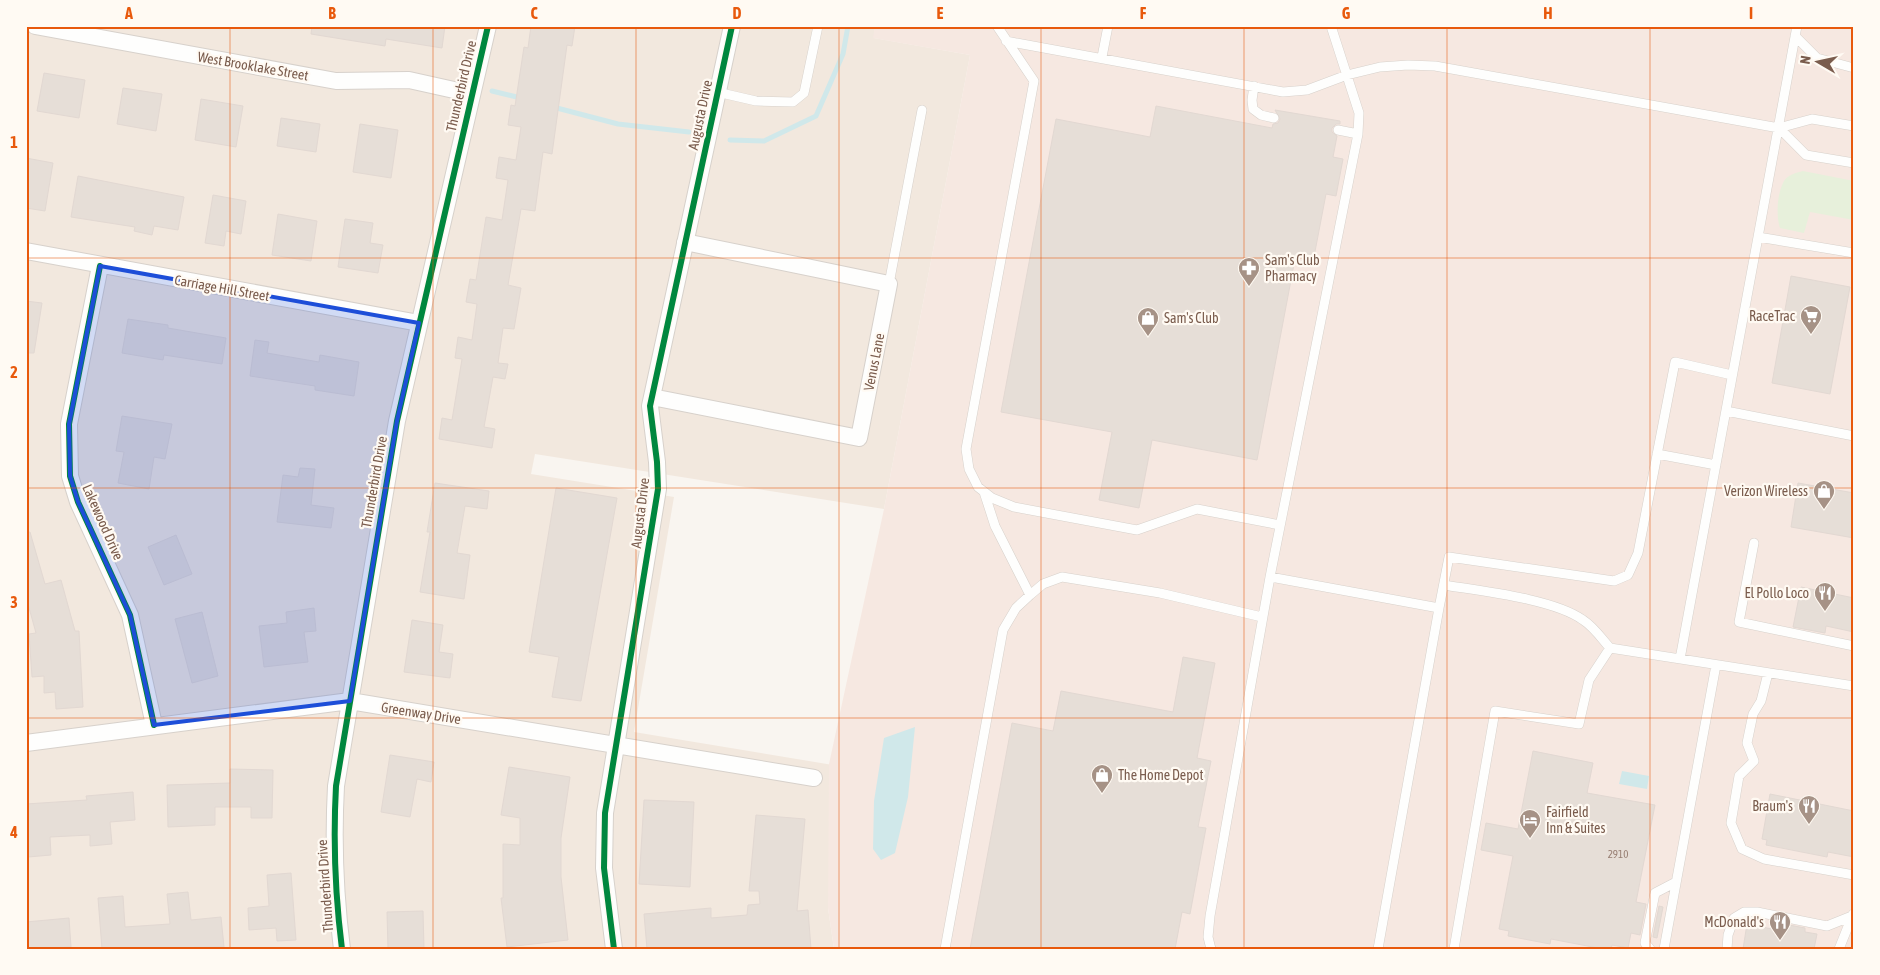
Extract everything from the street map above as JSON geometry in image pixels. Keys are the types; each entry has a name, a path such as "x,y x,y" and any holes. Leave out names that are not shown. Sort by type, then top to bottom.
{"street":[{"name":"West Brooklake Street","path":"35,26 336,81 409,80 472,94"},
{"name":"Thunderbird Drive","path":"342,949 336,900 333,842 336,786 397,422 418,323 488,26"},
{"name":"Augusta Drive","path":"614,949 604,868 605,813 658,489 657,462 651,424 652,398 732,26"},
{"path":"685,242 889,284"},
{"name":"Carriage Hill Street","path":"26,251 418,323"},
{"name":"Lakewood Drive","path":"100,266 69,424 70,476 78,502 130,614 154,725"},
{"name":"Venus Lane","path":"652,398 859,438 889,284"},
{"name":"Greenway Drive","path":"26,743 350,701 814,778"}],"lane":[{"path":"717,92 756,101 793,102 804,93 818,26"},
{"path":"997,26 1034,81 966,449 969,469 978,487 992,498 1014,507 1137,530 1197,509 1280,525"},
{"path":"1102,57 1108,26"},
{"path":"1210,949 1208,937 1210,916 1262,617 1358,134 1358,113 1331,26"},
{"path":"1796,31 1817,58 1854,68"},
{"path":"1680,659 1796,31"},
{"path":"1006,40 1283,92 1306,90 1346,75 1380,67 1408,64 1435,66 1779,128 1812,119 1854,126"},
{"path":"1254,86 1253,109 1261,115 1274,118"},
{"path":"889,284 922,110"},
{"path":"1779,128 1806,155 1854,163"},
{"path":"1338,130 1358,134"},
{"path":"1758,237 1854,253"},
{"path":"1378,949 1438,608 1449,557 1614,581 1628,575 1638,553 1675,362 1732,375"},
{"path":"1726,411 1854,436"},
{"path":"1657,454 1716,465"},
{"path":"984,492 995,526 1030,595"},
{"path":"1754,543 1739,622 1854,646"},
{"path":"945,949 1003,630 1016,608 1044,584 1062,577 1160,593 1262,617"},
{"path":"1270,577 1438,608"},
{"path":"1444,585 1520,598 1574,614 1590,625 1610,648 1854,686"},
{"path":"1454,949 1495,710 1579,724 1589,680 1610,648"},
{"path":"1664,949 1716,665"},
{"path":"1768,673 1761,701 1753,714 1747,743 1754,761 1738,776 1731,823 1734,831 1742,849 1764,859 1854,875"},
{"path":"1650,949 1645,943 1655,893 1676,882"},
{"path":"1727,949 1728,935 1734,918 1744,912 1757,912 1827,926 1853,914"},
{"path":"1839,949 1853,914"}],"highlighted area":[{"path":"100,266 419,323 397,421 350,701 154,725 130,615 78,502 70,476 69,424"}],"shaded area":[{"path":"26,26 875,26 874,38 970,55 884,509 535,454 531,474 674,497 634,732 839,766 828,908 834,949 26,949"},
{"path":"875,26 1854,26 1854,949 834,949 828,908 829,764 884,509 970,55 873,38"}],"green space":[{"path":"1803,171 1854,181 1854,220 1810,212 1804,233 1780,228 1778,218 1779,193 1784,180 1791,175"}],"water":[{"path":"915,727 908,797 895,853 881,860 873,849 874,801 884,738"},
{"path":"1622,771 1649,776 1647,789 1619,784"}],"building":[{"path":"312,26 445,26 442,48 386,39 385,46 311,34"},
{"path":"531,26 575,26 572,46 567,45 552,154 543,152 535,211 521,209 508,285 521,288 514,329 503,328 498,363 508,364 505,379 493,377 484,427 495,429 492,448 439,439 442,418 452,420 462,359 455,358 458,337 472,340 477,304 466,302 470,279 476,280 486,217 502,220 508,180 496,178 499,157 516,160 521,127 508,125 511,105 515,106 524,47 528,48"},
{"path":"44,73 85,80 79,118 37,111"},
{"path":"123,88 162,94 156,131 117,124"},
{"path":"201,99 243,106 236,147 195,140"},
{"name":"Sam's Club","path":"1156,106 1272,128 1273,124 1278,123 1280,119 1275,110 1340,121 1340,124 1336,124 1332,128 1332,132 1337,136 1333,157 1343,159 1336,196 1326,194 1313,262 1295,259 1257,460 1152,440 1139,508 1099,500 1112,432 1001,412 1056,119 1150,137"},
{"path":"281,118 320,124 316,152 277,146"},
{"path":"360,124 398,130 391,178 353,172"},
{"path":"26,158 53,163 45,211 26,208"},
{"path":"78,176 184,197 178,230 154,226 152,235 134,231 135,227 71,217"},
{"path":"213,195 246,201 241,234 226,231 224,246 205,243"},
{"path":"278,214 317,221 311,261 272,255"},
{"path":"345,219 373,223 370,243 383,245 378,273 338,267"},
{"name":"RaceTrac","path":"1791,276 1850,287 1830,394 1772,383"},
{"path":"26,301 42,303 34,353 26,353"},
{"path":"128,319 168,325 168,328 226,338 222,364 164,355 163,360 122,353"},
{"path":"255,340 269,342 267,353 319,362 320,355 359,362 354,396 315,390 315,386 250,376"},
{"path":"122,416 172,424 165,459 154,457 149,489 118,483 124,452 116,451"},
{"path":"300,468 315,469 311,505 334,508 331,528 277,522 283,475 298,477"},
{"path":"435,483 489,491 487,509 465,506 457,553 470,555 464,599 420,592 430,532 427,532"},
{"name":"Verizon Wireless","path":"1798,483 1854,493 1854,538 1791,527"},
{"path":"556,488 617,498 581,701 552,697 559,657 529,652"},
{"path":"30,532 45,584 61,580 75,631 79,631 83,707 56,709 55,692 44,693 44,676 32,677 29,634 36,633 26,597 26,533"},
{"path":"176,535 192,574 164,585 148,547"},
{"name":"El Pollo Loco","path":"1801,587 1854,598 1854,632 1826,626 1825,633 1793,627"},
{"path":"314,608 316,631 304,632 308,662 264,667 259,626 287,623 286,612"},
{"path":"202,612 218,676 192,683 175,619"},
{"path":"412,620 443,625 439,652 453,654 450,678 404,672"},
{"name":"The Home Depot","path":"1183,657 1215,663 1197,758 1211,761 1198,827 1206,828 1190,914 1182,912 1175,949 970,949 1012,723 1053,731 1061,691 1173,712"},
{"path":"1533,751 1593,763 1587,793 1655,805 1636,902 1646,904 1640,935 1631,933 1628,948 1612,945 1611,949 1603,949 1551,939 1550,944 1508,936 1509,931 1499,929 1513,856 1481,850 1486,823 1518,829"},
{"path":"390,755 434,762 431,782 417,779 410,817 381,812"},
{"path":"509,767 570,777 561,838 561,877 568,940 507,947 501,898 503,898 503,844 520,845 520,818 501,815"},
{"path":"230,769 273,770 272,818 251,818 251,807 215,807 215,825 168,827 167,785 230,783"},
{"path":"133,792 135,820 110,822 112,844 90,846 90,835 50,837 51,855 28,857 26,804 87,800 86,796"},
{"name":"Braum's","path":"1770,794 1854,811 1854,857 1828,852 1827,857 1766,845 1767,840 1762,839"},
{"path":"644,800 694,802 690,887 639,884"},
{"path":"756,815 805,819 797,911 808,910 811,949 647,949 644,914 711,908 711,918 747,915 748,905 760,904 759,891 749,891"},
{"path":"291,873 296,940 277,941 276,928 249,930 248,908 269,906 267,875"},
{"path":"188,892 191,920 221,917 224,947 102,949 98,898 123,896 125,927 170,924 167,894"},
{"path":"1659,906 1663,907 1657,938 1653,937"},
{"path":"423,911 424,949 388,949 387,912"},
{"path":"69,918 71,947 27,949 26,922"},
{"name":"McDonald's","path":"1747,924 1787,932 1789,925 1805,928 1805,932 1817,934 1814,949 1743,949"}],"waterway":[{"path":"730,140 764,141 816,116 843,54 848,26"},
{"path":"492,91 521,98"},
{"path":"553,107 618,124 689,132"}],"cycle path":[{"path":"342,949 335,868 336,786 397,421 488,26"},
{"path":"614,949 604,868 605,813 658,489 657,462 650,406 732,26"},
{"path":"100,266 69,424 70,476 78,502 130,615 154,725"}],"place":[{"name":"Sam's Club Pharmacy","path":"1249,287"},
{"name":"RaceTrac","path":"1811,335"},
{"name":"Sam's Club","path":"1148,337"},
{"name":"Verizon Wireless","path":"1824,510"},
{"name":"El Pollo Loco","path":"1825,612"},
{"name":"The Home Depot","path":"1102,794"},
{"name":"Braum's","path":"1809,825"},
{"name":"Fairfield Inn & Suites","path":"1530,839"},
{"name":"McDonald's","path":"1780,941"}]}
